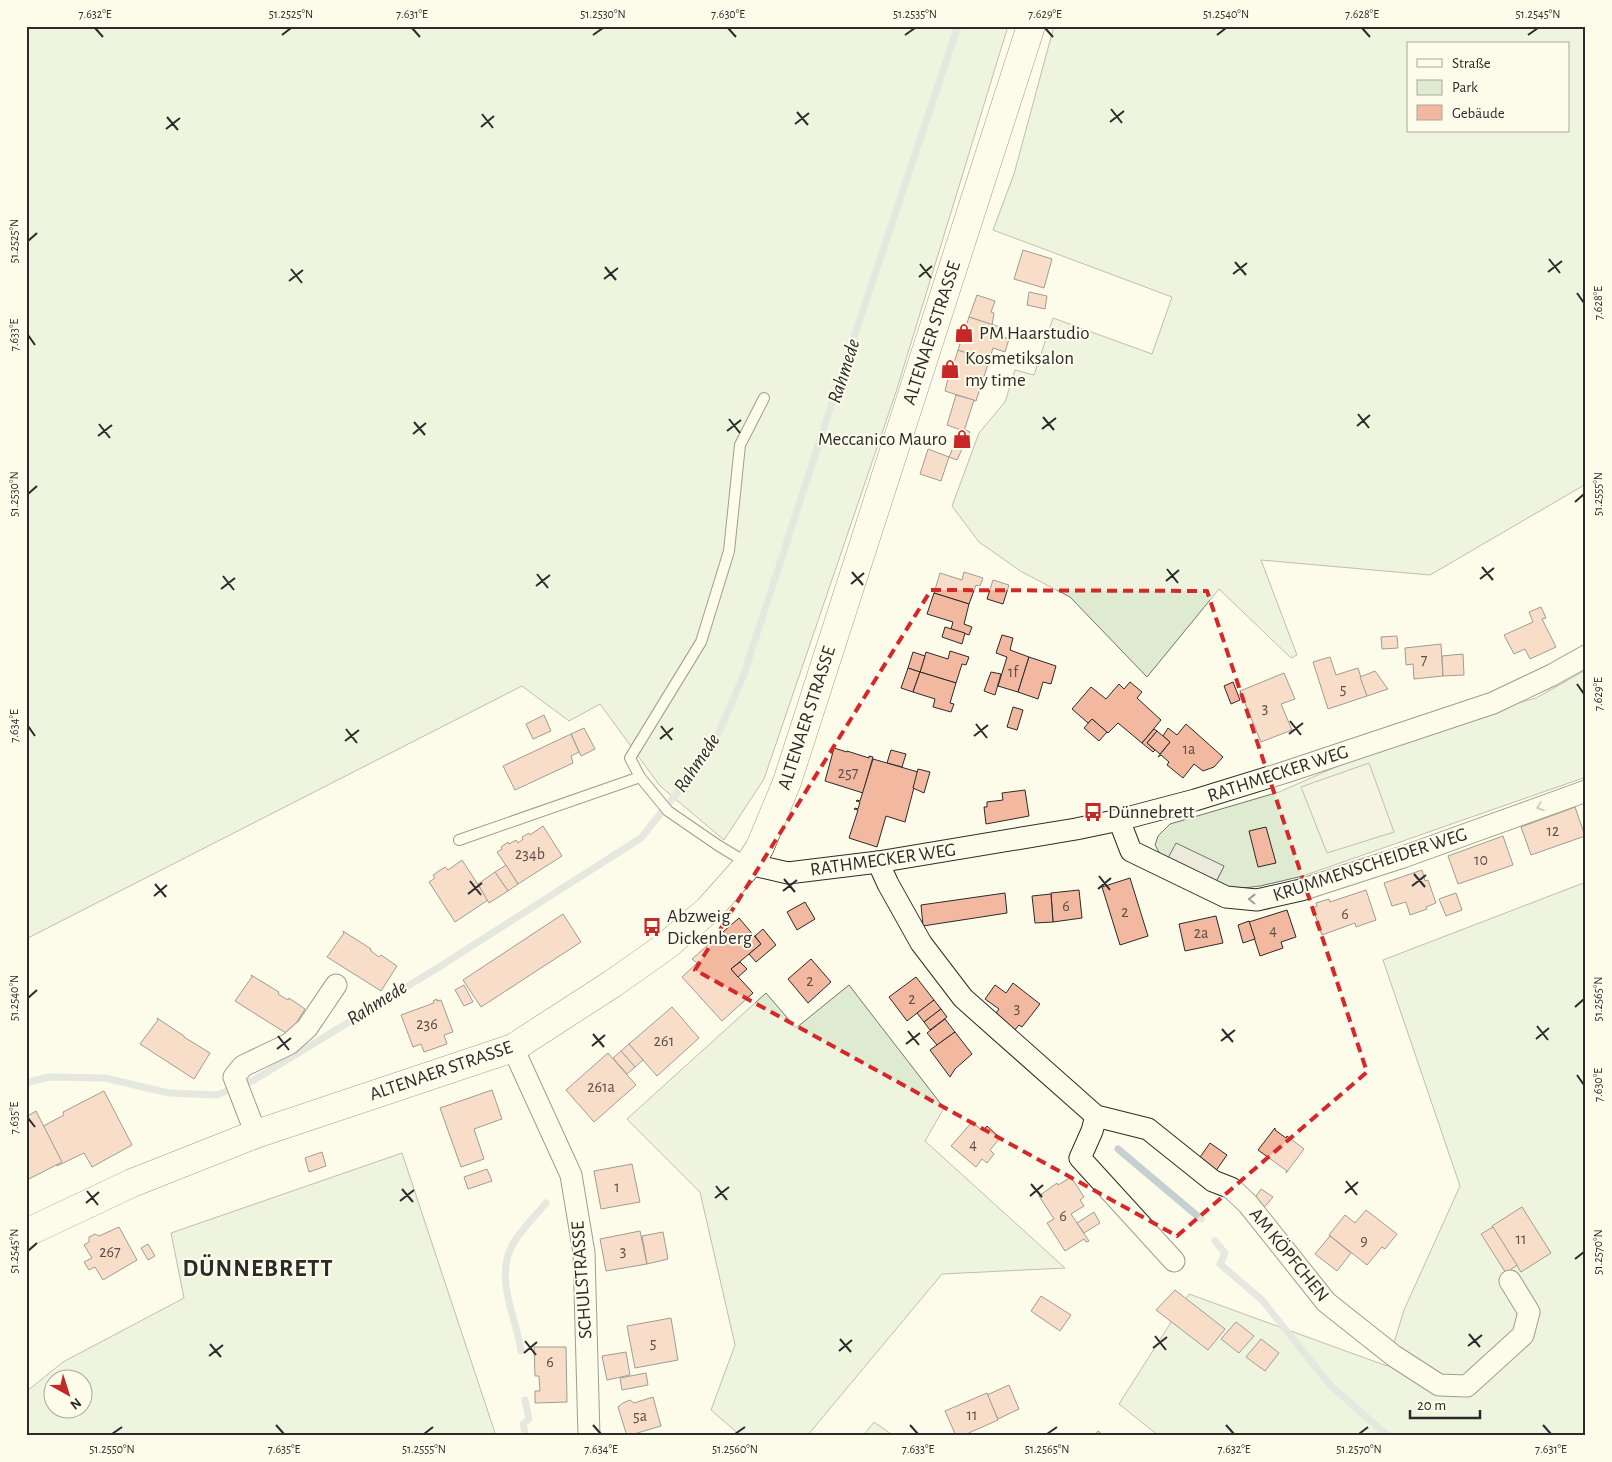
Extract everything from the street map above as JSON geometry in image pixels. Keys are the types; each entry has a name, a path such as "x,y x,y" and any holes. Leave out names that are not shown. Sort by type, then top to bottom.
{"main road":[{"name":"ALTENAER STRASSE","path":"26,1233 132,1183 256,1134 513,1048 612,984 666,946 708,910 750,864 760,847 787,782 1031,26"}],"street":[{"name":"RATHMECKER WEG","path":"750,864 788,873 878,862 1119,820 1195,800 1286,772 1493,703 1552,675 1586,656"},
{"name":"KRUMMENSCHEIDER WEG","path":"1119,820 1131,851 1226,897 1257,900 1302,890 1403,857 1586,791"},
{"name":"AM KÖPFCHEN","path":"878,862 921,943 964,998 1096,1116 1148,1130 1213,1181 1231,1188 1248,1204 1326,1302 1394,1356 1439,1385 1467,1386 1524,1335 1529,1312 1510,1281"},
{"path":"256,1134 238,1087 243,1066 289,1044 306,1028 336,985"},
{"name":"SCHULSTRASSE","path":"513,1048 571,1175 584,1253 590,1436"},
{"path":"1096,1116 1092,1131 1080,1158 1174,1261"}],"lane":[{"path":"750,864 719,846 668,811 640,777 630,758 701,642 729,551 740,445 764,398"},
{"path":"460,840 640,777"}],"highlighted area":[{"path":"931,590 1207,591 1367,1072 1177,1236 695,970"}],"green space":[{"path":"26,26 1008,26 896,392 764,779 724,840 660,786 600,704 569,721 522,686 26,939"},
{"path":"1054,26 1586,26 1586,484 1430,575 1261,560 1297,655 1291,658 1219,589 1147,677 1070,597 1022,572 979,542 952,506 979,433 1005,402 1015,370 1034,375 1053,318 1152,354 1172,297 993,230 1014,174"},
{"path":"1586,670 1586,777 1303,876 1260,886 1235,889 1216,882 1224,866 1167,860 1160,854 1155,845 1158,836 1170,824 1279,792 1413,733 1536,698"},
{"path":"1586,882 1586,1436 1159,1436 1119,1404 1189,1294 1387,1366 1404,1310 1460,1186 1383,960"},
{"path":"849,985 944,1108 925,1141 1065,1268 942,1274 807,1436 741,1436 711,1410 735,1345 700,1192 627,1119 766,993 796,1028"},
{"path":"402,1153 496,1436 26,1436 26,1392 42,1379 42,1420 92,1420 92,1370 53,1370 63,1362 184,1298 171,1233"},
{"path":"874,1422 894,1436 863,1436"}],"shaded area":[{"path":"1369,763 1394,832 1327,853 1301,787"},
{"path":"1176,843 1224,866 1216,882 1167,860"}],"building":[{"path":"1023,250 1052,259 1044,288 1014,279"},
{"path":"1029,292 1047,296 1045,309 1027,305"},
{"path":"977,295 995,301 991,312 994,313 992,325 969,317"},
{"path":"969,317 1000,327 997,335 1009,339 1005,352 993,348 989,361 958,350"},
{"path":"958,350 989,361 976,401 945,391 952,362 954,363"},
{"path":"956,395 974,400 964,431 947,425"},
{"name":"Meccanico Mauro","path":"964,429 970,432 957,460 949,457 961,430"},
{"path":"928,449 949,457 941,481 920,474"},
{"path":"964,572 983,578 980,586 976,585 969,604 934,593 940,573 962,580"},
{"path":"993,580 1009,585 1003,604 987,599"},
{"path":"934,593 969,604 964,624 972,627 969,635 951,629 953,622 927,614"},
{"path":"1541,607 1546,618 1542,619 1556,647 1530,659 1525,649 1514,654 1504,635 1533,622 1529,612"},
{"path":"945,627 965,633 962,644 942,637"},
{"path":"1002,635 1013,638 1010,650 1029,657 1018,692 998,686 1007,657 996,653"},
{"path":"1397,636 1398,648 1382,649 1381,637"},
{"path":"1441,644 1443,676 1414,679 1413,664 1406,665 1405,648"},
{"path":"950,651 969,657 966,665 962,664 956,683 920,672 926,652 948,659"},
{"path":"913,652 925,656 920,672 908,668"},
{"path":"1463,654 1464,675 1443,676 1442,656"},
{"path":"1029,657 1056,666 1051,684 1043,682 1038,699 1018,692"},
{"path":"1330,657 1336,675 1358,668 1367,696 1328,709 1313,662"},
{"path":"908,668 920,672 913,692 901,688"},
{"path":"1375,671 1388,689 1367,696 1360,677"},
{"path":"920,672 956,683 950,703 954,704 951,712 933,707 935,699 913,692"},
{"path":"991,672 1001,674 995,695 984,691"},
{"path":"1284,673 1295,699 1281,704 1292,730 1261,742 1240,691"},
{"path":"1130,682 1142,692 1137,698 1161,720 1142,743 1118,723 1108,733 1092,719 1088,723 1072,709 1091,687 1106,699 1119,684 1124,689"},
{"path":"1233,682 1240,700 1231,704 1224,686"},
{"path":"1013,707 1023,710 1017,730 1007,727"},
{"path":"544,715 551,731 533,739 526,724"},
{"path":"1092,719 1107,732 1099,741 1084,728"},
{"path":"1186,724 1223,757 1214,767 1203,771 1194,764 1183,778 1167,765 1169,762 1161,755 1158,757 1170,742 1163,736 1168,728 1177,735"},
{"path":"584,728 595,749 581,756 571,734"},
{"path":"1154,729 1157,731 1147,743 1155,750 1153,752 1142,743"},
{"path":"1157,731 1170,742 1160,754 1147,743"},
{"path":"571,734 579,752 571,756 573,763 515,790 503,766"},
{"path":"834,748 869,758 869,756 873,757 863,793 825,781"},
{"path":"891,750 906,754 902,767 887,763"},
{"path":"873,759 918,772 905,822 886,816 877,847 849,838 858,810 854,809 858,809 860,802 856,801 860,801"},
{"path":"918,769 930,772 924,793 913,788"},
{"path":"1025,790 1029,816 986,824 984,807 987,807 987,802 1003,800 1002,793"},
{"path":"1575,807 1585,836 1531,855 1521,827"},
{"path":"543,826 562,856 518,884 497,852 508,842 509,844 516,840 518,843 523,839 522,837 529,833 530,835"},
{"path":"1266,827 1276,863 1258,867 1249,831"},
{"path":"1503,836 1513,865 1458,884 1448,856"},
{"path":"462,860 488,900 455,922 429,882 435,878 433,875 445,867 448,870"},
{"path":"506,865 518,884 508,891 495,872"},
{"path":"1422,870 1425,881 1428,880 1436,903 1426,907 1427,909 1410,915 1406,902 1392,906 1384,883"},
{"path":"495,872 508,891 489,903 478,884"},
{"path":"1130,878 1148,936 1120,945 1102,887"},
{"path":"1079,890 1082,918 1053,922 1051,893"},
{"path":"1366,890 1376,920 1356,927 1355,923 1322,935 1313,908 1317,906 1316,903 1329,899 1330,902"},
{"path":"1005,893 1007,913 923,926 921,905"},
{"path":"1456,893 1462,910 1446,916 1439,899"},
{"path":"1051,894 1053,922 1035,923 1032,896"},
{"path":"805,902 815,919 797,930 787,912"},
{"path":"1287,910 1296,937 1281,942 1283,948 1260,956 1249,922"},
{"path":"563,914 581,942 481,1007 463,980"},
{"path":"1216,916 1223,943 1185,951 1179,924"},
{"path":"739,918 761,944 731,969 753,993 722,1021 682,977 697,963 692,959"},
{"path":"1249,921 1255,939 1243,943 1238,925"},
{"path":"763,929 776,945 756,962 749,954 761,944 755,936"},
{"path":"343,931 371,949 379,957 381,955 397,966 381,991 327,957 344,933"},
{"path":"811,959 831,982 808,1003 788,979"},
{"path":"740,962 747,969 738,977 731,969"},
{"path":"251,975 279,992 278,994 288,1000 289,998 305,1009 289,1035 235,1001 252,977"},
{"path":"916,977 934,1000 907,1021 889,997"},
{"path":"1013,983 1040,1004 1022,1027 1019,1025 1013,1032 993,1017 999,1009 985,999 995,985 1006,993"},
{"path":"464,985 473,1002 464,1006 455,990"},
{"path":"437,999 437,1001 441,1000 453,1032 444,1035 447,1044 424,1052 421,1044 413,1047 401,1015 434,1003 433,1001"},
{"path":"934,1000 941,1009 924,1022 917,1013"},
{"path":"672,1007 699,1038 657,1076 629,1044"},
{"path":"941,1009 947,1017 930,1030 924,1022"},
{"path":"157,1018 210,1053 194,1079 140,1044 158,1020"},
{"path":"945,1019 955,1032 937,1045 927,1033"},
{"path":"955,1032 972,1054 955,1069 950,1077 930,1050"},
{"path":"629,1044 643,1060 635,1067 621,1051"},
{"path":"621,1051 635,1067 627,1074 613,1058"},
{"path":"608,1053 636,1085 594,1122 566,1090"},
{"path":"492,1090 502,1119 474,1129 484,1159 461,1167 440,1108"},
{"path":"104,1091 132,1145 92,1167 84,1153 57,1166 38,1129 64,1115 63,1112"},
{"path":"36,1111 62,1162 27,1180 26,1117"},
{"path":"972,1122 983,1131 987,1126 1000,1138 990,1150 994,1154 987,1163 982,1159 976,1167 951,1146"},
{"path":"1275,1128 1286,1138 1287,1136 1304,1149 1286,1173 1287,1171 1258,1150"},
{"path":"1210,1143 1227,1155 1215,1172 1198,1160"},
{"path":"322,1152 326,1166 309,1172 305,1158"},
{"path":"632,1164 640,1202 601,1209 594,1171"},
{"path":"487,1169 492,1181 468,1189 464,1177"},
{"path":"1071,1177 1084,1197 1080,1200 1084,1206 1071,1214 1089,1241 1086,1242 1084,1239 1065,1251 1047,1223 1054,1219 1039,1196 1057,1183 1058,1185"},
{"path":"1261,1189 1273,1197 1262,1210 1252,1202"},
{"path":"1522,1207 1551,1253 1521,1272 1492,1226"},
{"path":"1366,1210 1397,1234 1385,1249 1382,1247 1367,1265 1329,1235 1345,1215 1355,1223"},
{"path":"1094,1212 1100,1223 1084,1233 1077,1223"},
{"path":"119,1227 137,1260 103,1280 95,1267 89,1270 84,1262 92,1258 84,1245 89,1242 89,1237 95,1234 99,1236"},
{"path":"1493,1227 1517,1265 1506,1273 1481,1234"},
{"path":"640,1231 647,1264 606,1271 600,1239"},
{"path":"663,1232 668,1259 647,1264 642,1236"},
{"path":"1330,1236 1351,1253 1337,1271 1315,1254"},
{"path":"148,1244 155,1256 148,1260 141,1248"},
{"path":"1175,1290 1225,1329 1208,1350 1156,1310"},
{"path":"1041,1296 1071,1315 1060,1331 1031,1311"},
{"path":"671,1318 678,1360 635,1368 627,1326"},
{"path":"1236,1322 1254,1336 1239,1353 1221,1339"},
{"path":"1261,1339 1279,1353 1265,1371 1246,1357"},
{"path":"534,1347 566,1347 567,1402 535,1403 535,1391 540,1391 539,1376 535,1376"},
{"path":"626,1352 630,1375 607,1380 602,1356"},
{"path":"646,1373 648,1385 622,1390 620,1378"},
{"path":"1009,1385 1019,1409 998,1419 987,1395"},
{"path":"987,1393 998,1420 962,1436 956,1436 945,1411"},
{"path":"653,1397 661,1426 627,1436 618,1407 630,1400 634,1403"},
{"path":"1098,1431 1105,1436 1094,1436"}],"waterway":[{"name":"Rahmede","path":"26,1083 48,1077 105,1078 169,1093 217,1095 254,1080 439,967 641,838 701,763 718,734 743,677 958,26"},
{"path":"1118,1149 1201,1219"},
{"path":"521,1351 506,1282 508,1255 514,1242 546,1203"},
{"path":"1215,1241 1225,1253 1220,1264 1262,1300 1330,1385 1388,1436"},
{"path":"525,1400 529,1419 523,1424 526,1436"}],"place":[{"name":"PM Haarstudio","path":"964,333"},
{"name":"Kosmetiksalon my time","path":"950,369"},
{"name":"Meccanico Mauro","path":"962,439"},
{"name":"Dünnebrett","path":"1093,812"},
{"name":"Abzweig Dickenberg","path":"652,927"}],"district":[{"name":"DÜNNEBRETT","path":"258,1269"}]}
